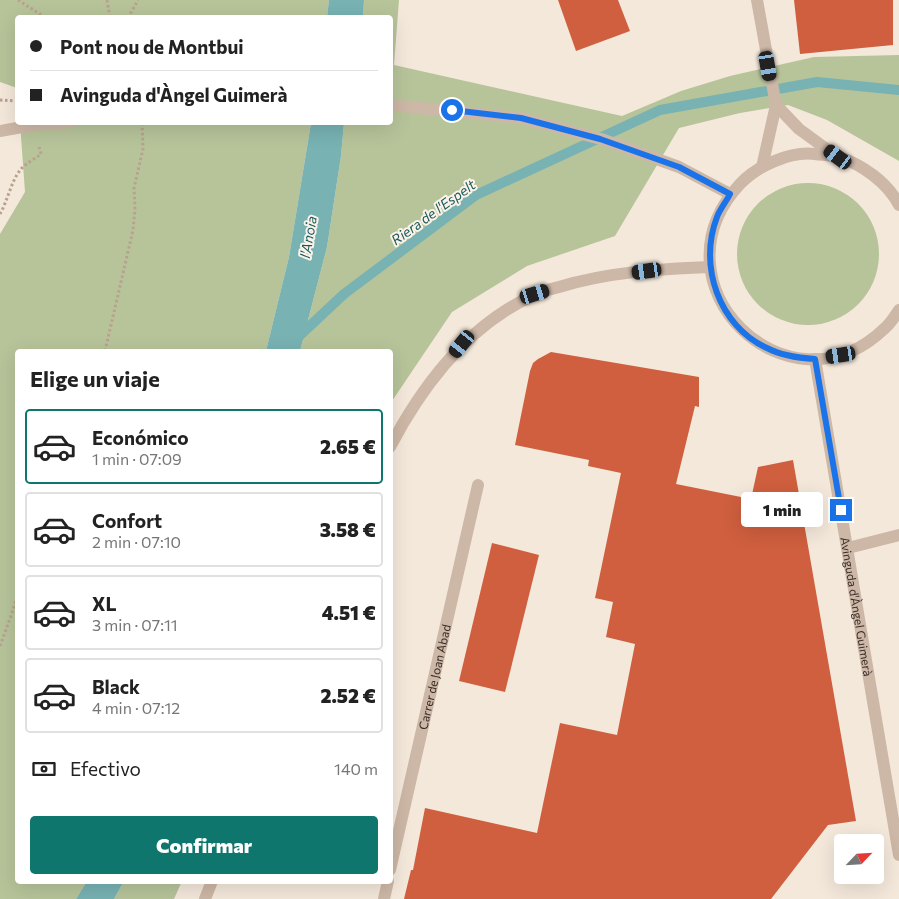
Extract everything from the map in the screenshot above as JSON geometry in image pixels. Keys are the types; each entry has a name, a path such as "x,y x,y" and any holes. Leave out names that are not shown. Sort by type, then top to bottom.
{"street":[{"path":"757,0 776,105 762,166"},
{"path":"393,105 521,118 600,139 679,167 730,194"},
{"path":"776,105 799,129 838,157 869,172 895,196 899,205"},
{"path":"0,131 33,125 50,125"},
{"path":"838,157 812,154 786,157 762,166 744,179 730,194 717,216 710,241 710,267 716,292 728,315 745,334 766,348 789,357 815,359 841,355 866,344 886,327 899,310"},
{"path":"393,441 405,418 462,344 502,312 535,294 587,278 664,269 710,267"},
{"name":"Avinguda d'Àngel Guimerà","path":"815,359 899,855"},
{"name":"Carrer de Joan Abad","path":"393,857 478,485"},
{"path":"848,548 899,535"},
{"path":"205,899 211,884"},
{"path":"384,899 387,884"}],"path":[{"path":"18,0 41,15"},
{"path":"107,0 110,15"},
{"path":"130,15 138,0"},
{"path":"0,100 15,101"},
{"path":"0,214 22,168 41,154 33,125"},
{"path":"105,349 133,230 134,188 143,149 142,125"},
{"path":"0,646 15,604"}],"green space":[{"path":"0,0 329,0 327,15 15,15 15,87 0,82"},
{"path":"364,0 399,0 394,65 622,116 681,91 730,76 814,57 899,55 899,161 827,120 788,105 740,113 679,128 615,236 527,266 452,312 393,400 393,349 301,349 327,247 344,125 393,125 393,15 363,15"},
{"path":"20,125 311,125 289,257 266,349 15,349 15,884 85,884 76,899 0,899 0,234 25,192"},
{"path":"808,183 835,189 847,195 858,204 867,215 873,227 879,254 873,281 867,293 858,304 847,313 835,319 808,325 781,319 769,313 758,304 749,293 743,281 737,254 743,227 749,215 758,204 769,195 781,189"},
{"path":"122,884 181,884 174,899 114,899"}],"water":[{"path":"329,0 364,0 363,15 327,15"},
{"name":"l'Anoia","path":"311,125 344,125 327,247 301,349 266,349 289,257"},
{"path":"85,884 122,884 114,899 76,899"}],"building":[{"path":"558,0 618,0 630,31 576,51"},
{"path":"794,0 893,0 893,45 800,54"},
{"path":"551,352 699,377 699,407 695,406 676,484 751,499 758,467 793,460 856,821 828,825 771,899 404,899 411,870 413,870 425,808 537,833 560,723 617,735 635,644 606,637 613,602 595,598 621,473 588,466 589,460 515,445 533,363"},
{"path":"492,543 539,555 505,692 459,681"}],"waterway":[{"name":"Riera de l'Espelt","path":"297,338 344,294 476,195 660,110 817,82 899,90"}],"route":[{"path":"452,110 521,118 600,139 679,167 730,194 717,216 710,241 710,267 716,292 728,315 745,334 766,348 789,357 815,359 841,510"}]}
